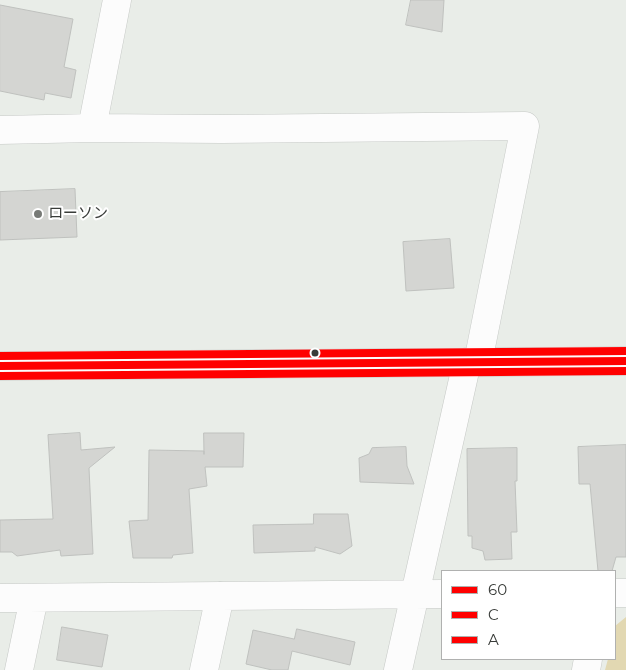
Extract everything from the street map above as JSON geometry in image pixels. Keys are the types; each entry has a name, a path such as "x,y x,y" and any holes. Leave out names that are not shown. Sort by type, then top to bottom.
{"street":[{"path":"92,128 117,0"},
{"path":"0,130 525,126 473,362 414,594 398,670"},
{"path":"0,366 626,361"},
{"path":"0,598 441,594"},
{"path":"204,670 220,596"},
{"path":"18,670 34,598"}],"shaded area":[{"path":"626,617 626,670 605,670 608,660 616,660 616,625"}],"building":[{"path":"411,0 444,0 442,32 406,25"},
{"path":"0,5 73,19 64,67 76,70 71,98 45,93 44,100 0,91"},
{"name":"ローソン","path":"75,189 77,237 0,240 0,192"},
{"path":"450,239 454,288 406,291 403,242"},
{"path":"80,433 81,450 115,447 89,468 93,554 61,556 60,550 17,556 12,552 0,552 0,520 53,519 48,435"},
{"path":"204,433 244,433 243,467 205,467 207,486 189,489 193,553 173,555 172,558 133,558 129,521 148,520 149,450 204,451"},
{"path":"626,445 626,557 616,557 612,570 598,570 590,484 579,484 578,447"},
{"path":"406,447 407,466 414,484 360,482 359,458 369,454 372,448"},
{"path":"517,448 517,481 515,481 517,532 511,532 512,559 485,560 483,551 472,548 472,536 468,536 467,449"},
{"path":"314,514 348,514 352,546 340,554 315,547 315,551 254,553 253,525 313,524"},
{"path":"62,627 108,635 102,667 57,660"},
{"path":"297,629 355,642 350,665 292,651 288,670 272,670 246,664 253,630 294,639"}],"transit line":[{"name":"A","path":"0,356 626,351"},
{"name":"60","path":"0,366 626,361"},
{"name":"C","path":"0,376 626,371"}],"place":[{"name":"ローソン","path":"38,214"}]}
